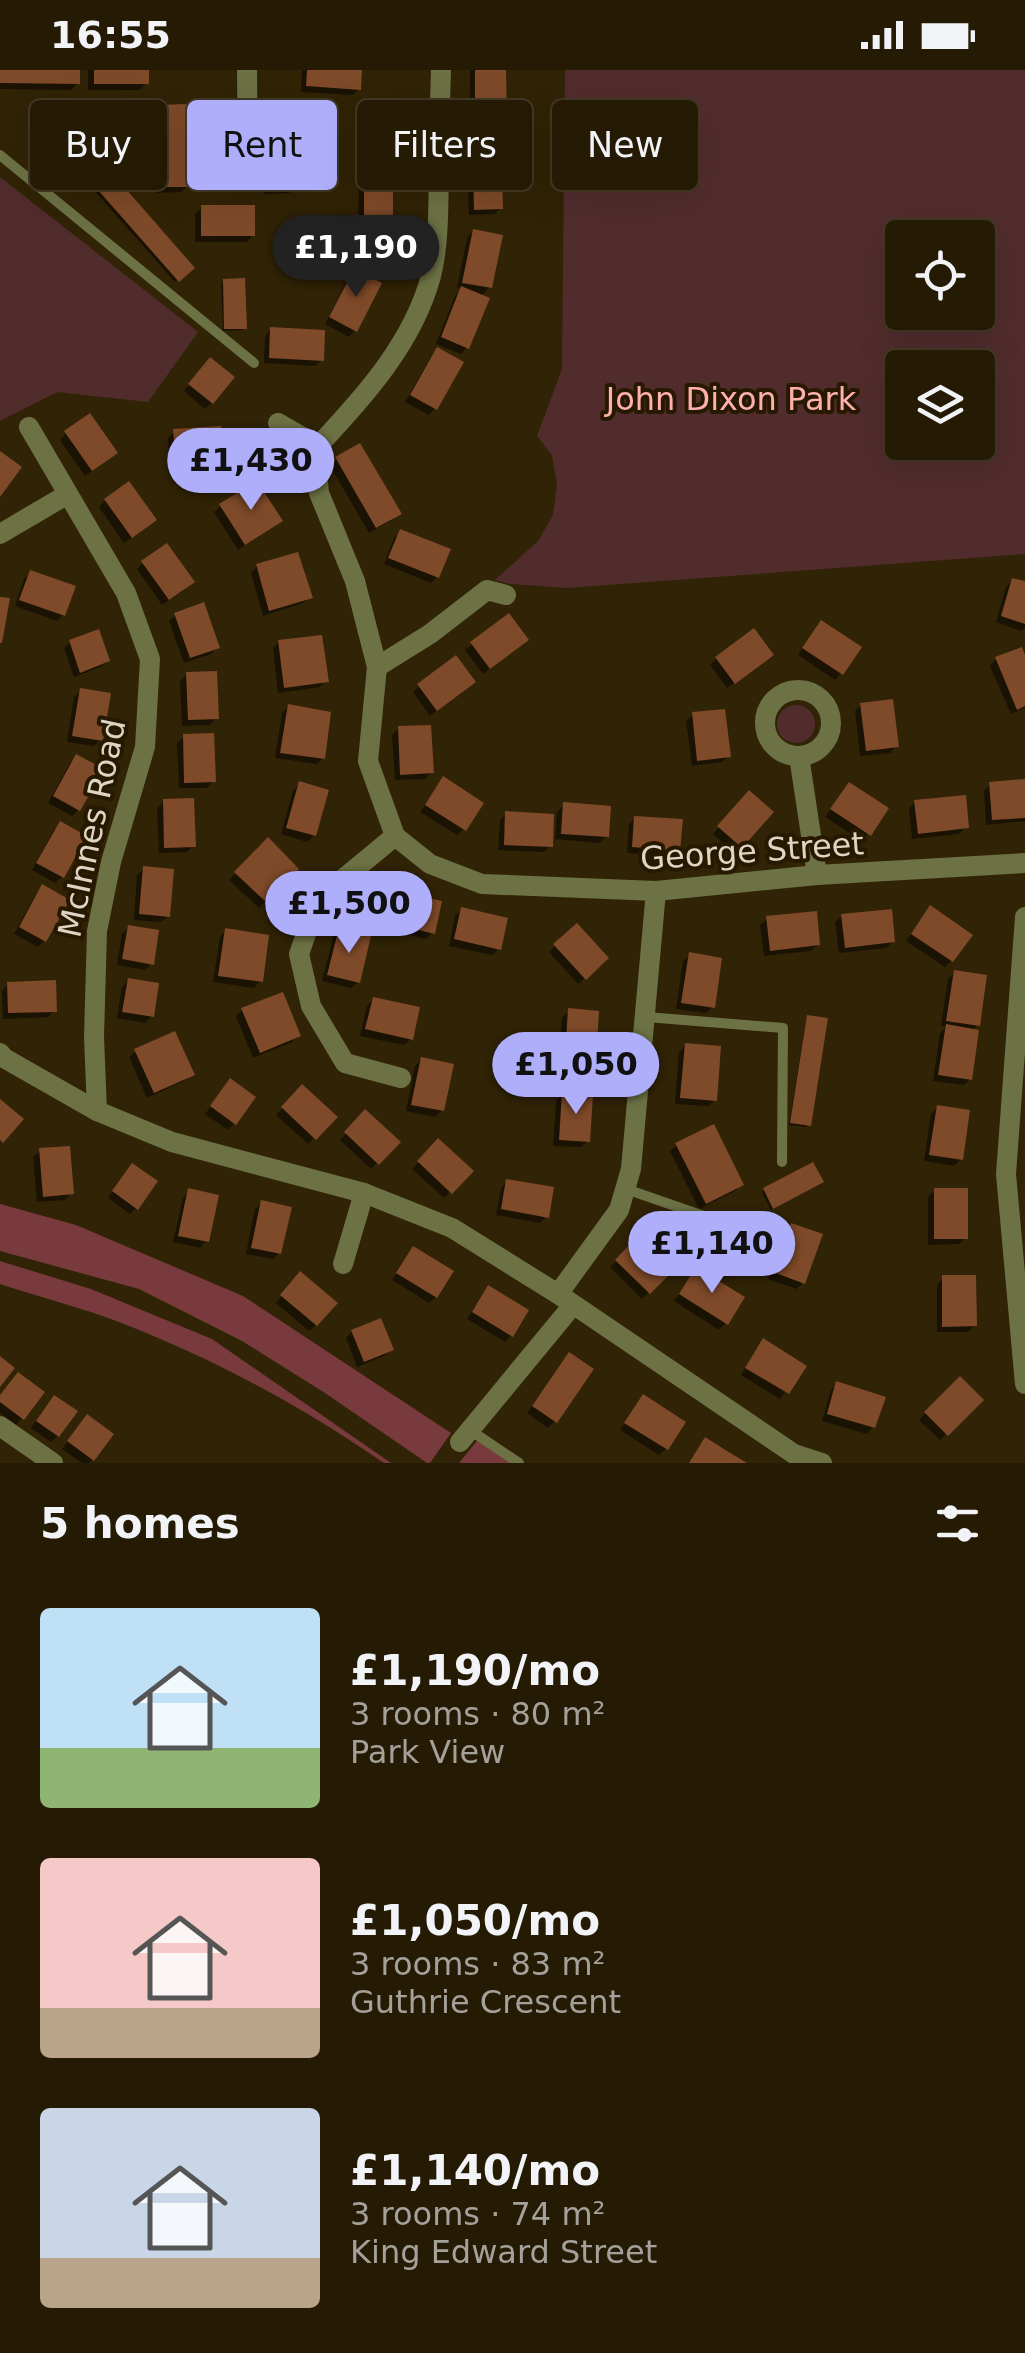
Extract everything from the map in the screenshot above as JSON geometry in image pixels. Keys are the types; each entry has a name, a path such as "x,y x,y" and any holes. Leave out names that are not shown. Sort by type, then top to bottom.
{"street":[{"path":"247,70 247,100"},
{"path":"401,1078 345,1063 311,1006 299,954 312,920 337,884 395,836 368,761 377,668 355,581 319,493 316,471 318,446 392,359 416,317 431,275 438,218 441,70"},
{"path":"278,423 318,446"},
{"name":"McInnes Road","path":"29,427 126,592 150,660 145,747 111,862 97,931 97,1111"},
{"path":"0,534 68,494"},
{"path":"377,668 487,590 506,594"},
{"path":"800,756 817,875"},
{"name":"George Street","path":"395,836 430,864 482,884 656,892 817,875 1025,863"},
{"path":"465,1436 566,1300 619,1210 631,1169 656,892"},
{"path":"1025,917 1006,1174 1025,1384"},
{"path":"0,1053 97,1111 172,1142 364,1193 452,1228 794,1454 822,1463"},
{"path":"343,1264 364,1193"},
{"path":"0,1426 53,1463"}],"lane":[{"path":"0,156 254,364"},
{"path":"644,1016 783,1028 782,1162"},
{"path":"625,1189 747,1231"},
{"path":"465,1436 518,1463"}],"green space":[{"name":"John Dixon Park","path":"565,70 1025,70 1025,554 567,588 510,584 495,580 538,541 553,515 557,485 552,455 537,436 562,369 564,190 698,190 698,100 565,100"},
{"path":"0,177 198,332 148,402 57,392 0,421"},
{"path":"796,705 809,711 815,724 809,737 796,743 783,737 777,724 783,711"}],"shaded area":[{"path":"0,1204 76,1225 243,1296 451,1433 427,1463 242,1341 139,1289 0,1251"},
{"path":"0,1261 91,1289 212,1339 391,1463 384,1463 252,1383 183,1349 111,1319 0,1284"},
{"path":"480,1437 519,1463 459,1463"}],"building":[{"path":"0,70 80,70 80,84 0,83"},
{"path":"94,70 149,70 149,84 94,84"},
{"path":"307,70 362,70 361,90 306,86"},
{"path":"475,70 506,70 507,100 475,100"},
{"path":"187,104 187,187 167,187 167,105"},
{"path":"98,190 127,190 195,268 179,282"},
{"path":"364,190 393,190 393,246 364,246"},
{"path":"474,190 503,190 503,209 474,210"},
{"path":"201,205 255,205 255,236 201,236"},
{"path":"473,229 503,235 492,288 462,283"},
{"path":"354,269 382,283 357,332 329,317"},
{"path":"245,278 247,329 224,329 223,279"},
{"path":"461,286 490,298 469,349 441,337"},
{"path":"270,327 325,330 324,361 269,358"},
{"path":"437,347 464,362 437,410 410,395"},
{"path":"210,357 235,377 213,404 188,384"},
{"path":"90,413 118,453 92,471 64,431"},
{"path":"221,426 224,466 176,469 173,429"},
{"path":"360,443 402,514 376,528 335,457"},
{"path":"0,451 22,467 0,497"},
{"path":"129,481 157,520 132,538 104,499"},
{"path":"257,481 283,521 245,545 219,504"},
{"path":"400,529 451,549 439,578 388,558"},
{"path":"167,543 195,582 169,600 141,561"},
{"path":"298,552 313,598 269,611 256,564"},
{"path":"30,570 76,586 65,616 19,600"},
{"path":"1012,578 1025,581 1025,624 1001,616"},
{"path":"0,597 10,598 2,643 0,643"},
{"path":"204,602 220,648 190,658 174,613"},
{"path":"509,613 529,640 490,669 470,642"},
{"path":"821,620 862,647 843,675 802,648"},
{"path":"754,628 774,655 735,684 715,657"},
{"path":"99,629 110,661 80,673 69,640"},
{"path":"322,635 329,682 284,688 278,640"},
{"path":"1022,647 1025,706 1017,710 995,657"},
{"path":"456,655 476,682 437,711 417,684"},
{"path":"217,671 219,719 188,720 186,672"},
{"path":"80,688 111,693 103,741 72,736"},
{"path":"893,699 899,747 866,751 860,703"},
{"path":"288,704 331,712 325,759 280,753"},
{"path":"725,709 731,757 697,761 692,712"},
{"path":"431,725 434,773 400,775 398,726"},
{"path":"214,733 216,782 184,783 183,734"},
{"path":"76,754 104,769 80,811 53,796"},
{"path":"443,776 484,803 466,831 425,805"},
{"path":"1025,779 1025,818 992,820 989,782"},
{"path":"299,781 329,790 316,836 286,828"},
{"path":"849,782 889,808 871,836 830,809"},
{"path":"749,790 774,812 742,848 717,826"},
{"path":"966,795 969,828 918,834 914,800"},
{"path":"194,798 196,847 164,848 163,799"},
{"path":"563,802 611,806 609,837 561,834"},
{"path":"505,811 554,814 553,847 504,845"},
{"path":"634,816 683,819 680,851 632,847"},
{"path":"60,821 87,836 64,878 36,863"},
{"path":"268,837 299,869 267,903 234,872"},
{"path":"143,866 174,869 170,917 139,914"},
{"path":"42,884 70,900 46,942 19,927"},
{"path":"395,890 442,901 435,934 388,923"},
{"path":"930,905 973,935 953,962 911,934"},
{"path":"461,907 508,918 501,950 454,939"},
{"path":"892,909 895,942 845,948 841,914"},
{"path":"817,911 820,945 770,951 766,916"},
{"path":"577,923 609,958 586,980 553,944"},
{"path":"128,925 159,930 154,965 122,959"},
{"path":"225,928 269,935 263,982 218,976"},
{"path":"339,928 371,936 360,983 327,975"},
{"path":"689,952 722,958 715,1008 681,1003"},
{"path":"954,970 987,975 980,1026 946,1021"},
{"path":"128,978 159,983 154,1017 122,1012"},
{"path":"56,980 57,1012 8,1013 7,982"},
{"path":"283,992 301,1036 260,1053 241,1008"},
{"path":"373,997 420,1007 413,1040 365,1029"},
{"path":"568,1008 599,1011 596,1059 565,1057"},
{"path":"807,1015 828,1018 811,1126 790,1123"},
{"path":"946,1024 979,1030 972,1080 938,1075"},
{"path":"175,1031 195,1075 154,1093 134,1049"},
{"path":"685,1043 721,1046 717,1101 680,1098"},
{"path":"421,1057 454,1064 444,1111 411,1105"},
{"path":"230,1078 256,1097 236,1125 210,1106"},
{"path":"302,1084 338,1117 316,1140 281,1107"},
{"path":"562,1092 593,1094 590,1142 559,1140"},
{"path":"0,1099 24,1119 3,1143 0,1140"},
{"path":"937,1105 970,1110 963,1160 929,1155"},
{"path":"365,1109 401,1142 379,1165 344,1132"},
{"path":"714,1124 744,1185 706,1204 675,1143"},
{"path":"438,1138 474,1171 452,1194 417,1161"},
{"path":"70,1146 74,1194 43,1197 39,1148"},
{"path":"813,1162 824,1182 773,1209 763,1188"},
{"path":"132,1163 158,1181 138,1210 112,1191"},
{"path":"506,1179 554,1187 549,1218 501,1209"},
{"path":"188,1188 219,1195 209,1242 178,1236"},
{"path":"934,1188 968,1188 968,1239 934,1239"},
{"path":"261,1200 292,1207 281,1254 251,1248"},
{"path":"791,1223 823,1234 805,1284 773,1272"},
{"path":"647,1226 663,1241 649,1256 669,1275 650,1294 615,1260"},
{"path":"413,1246 454,1271 437,1298 396,1273"},
{"path":"696,1267 745,1297 728,1325 679,1294"},
{"path":"300,1271 338,1303 317,1326 280,1295"},
{"path":"942,1275 976,1275 977,1326 942,1327"},
{"path":"488,1285 529,1310 513,1337 472,1312"},
{"path":"381,1318 394,1350 364,1362 351,1330"},
{"path":"763,1338 807,1366 789,1394 745,1368"},
{"path":"569,1352 594,1369 557,1423 532,1406"},
{"path":"0,1356 15,1368 0,1387"},
{"path":"18,1372 45,1392 24,1420 0,1402 0,1395"},
{"path":"960,1376 984,1400 948,1436 924,1412"},
{"path":"836,1381 886,1397 875,1428 827,1414"},
{"path":"643,1394 686,1422 668,1450 624,1423"},
{"path":"54,1395 78,1411 59,1437 36,1421"},
{"path":"87,1414 114,1434 94,1461 67,1441"},
{"path":"705,1437 727,1451 747,1463 689,1463"}]}
